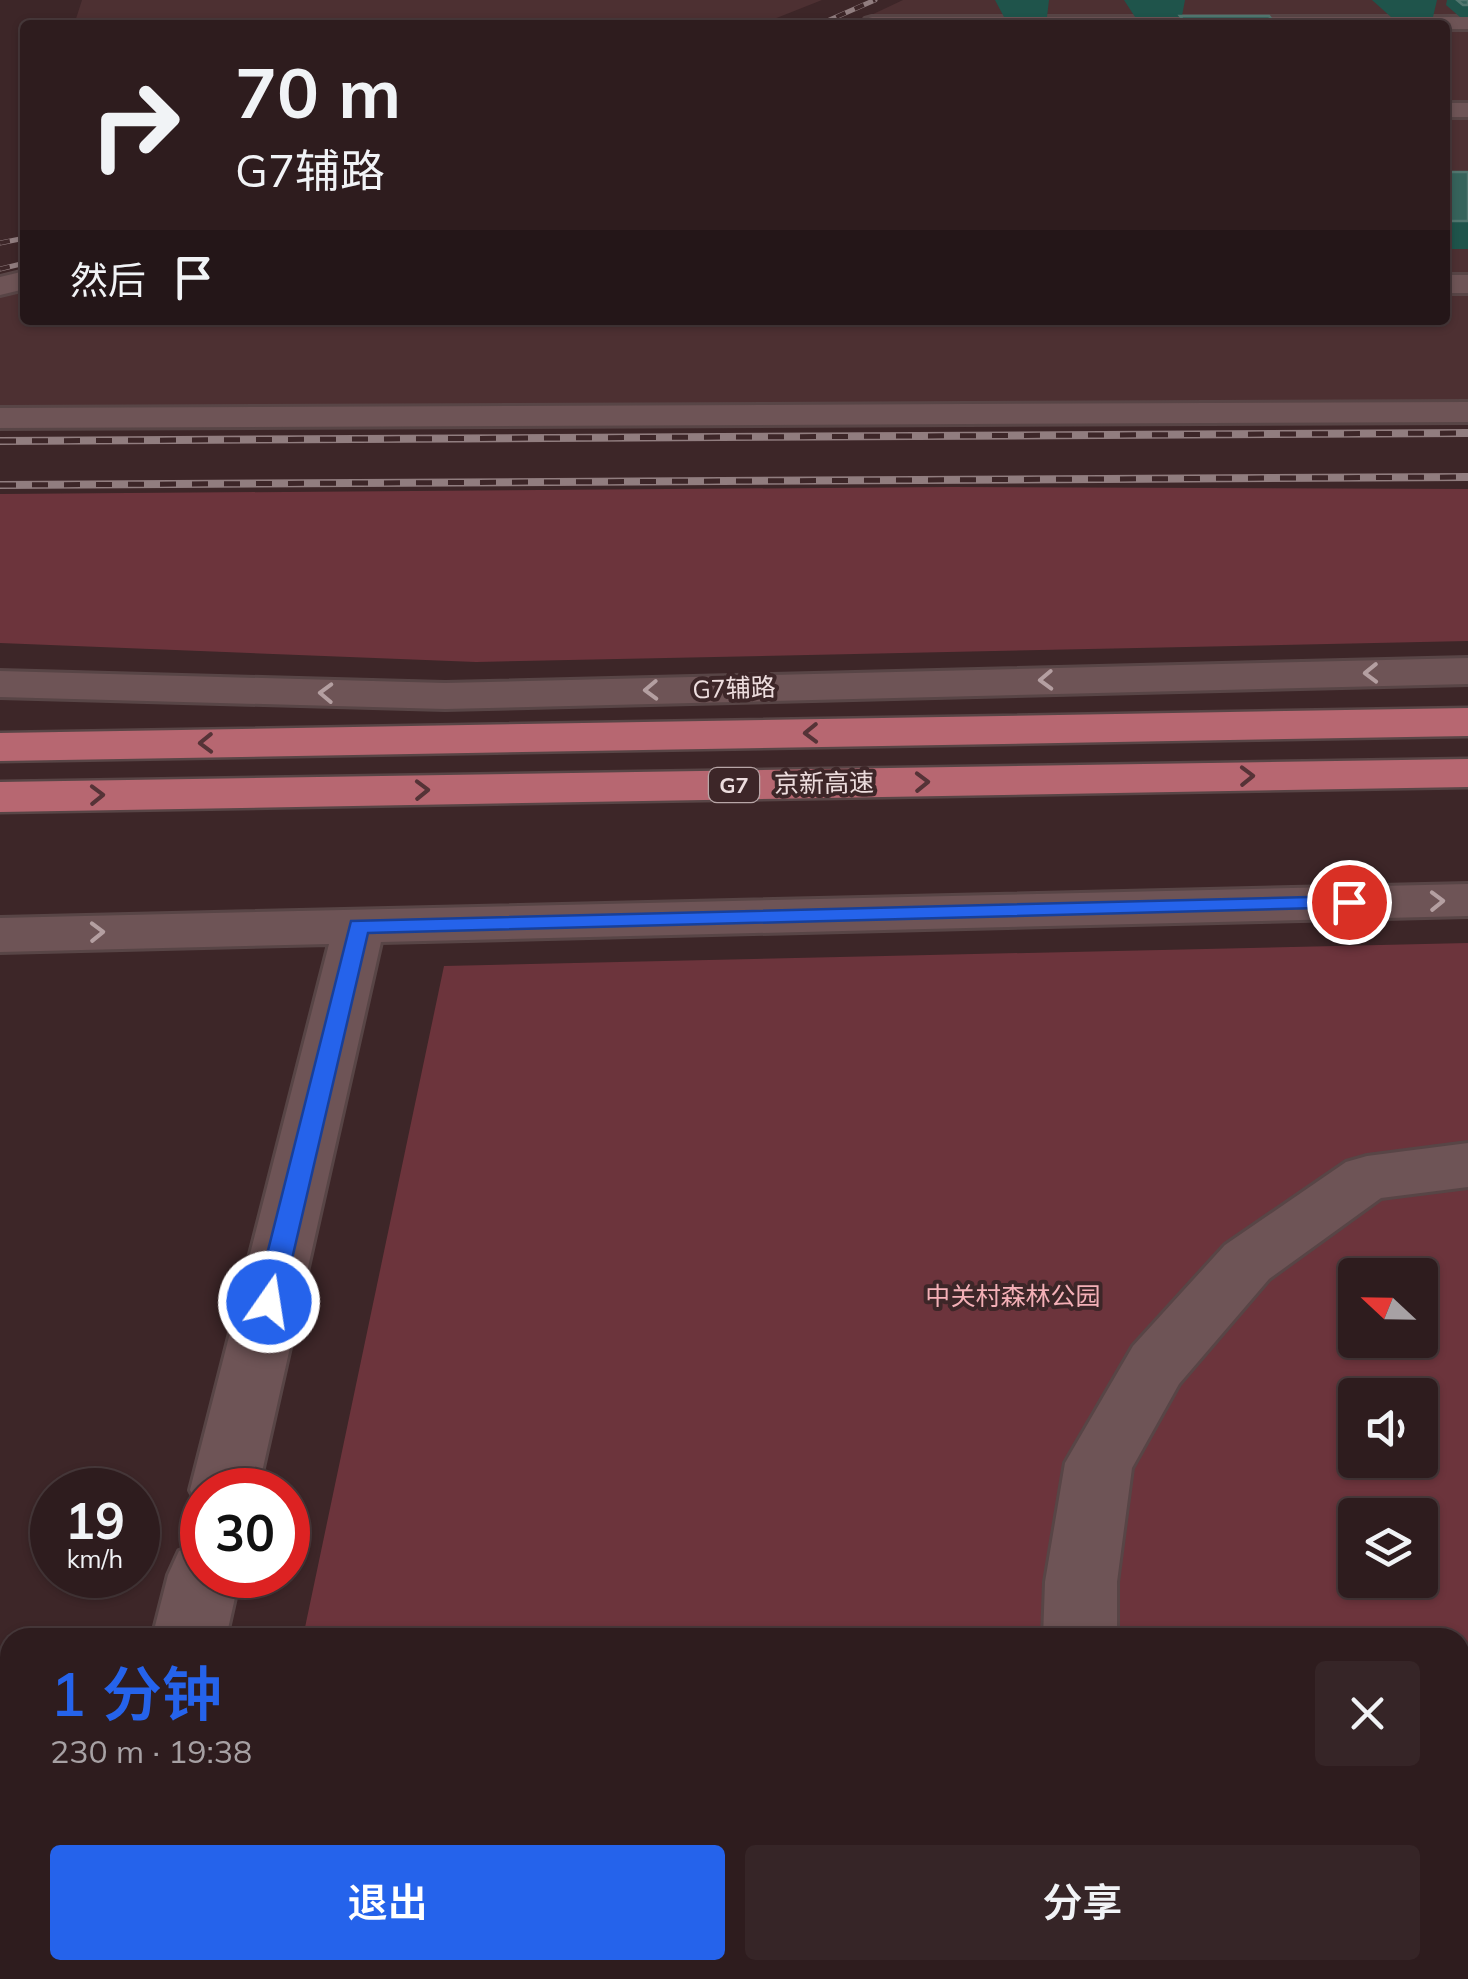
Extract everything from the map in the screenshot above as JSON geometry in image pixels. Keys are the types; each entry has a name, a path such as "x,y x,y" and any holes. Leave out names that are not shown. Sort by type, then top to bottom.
{"highway":[{"name":"京新高速","path":"0,746 1468,722"},
{"name":"京新高速","path":"0,797 1468,773"}],"street":[{"path":"878,20 917,0"},
{"path":"0,418 1468,412"},
{"name":"G7辅路","path":"0,684 445,696 1468,671"},
{"path":"0,934 1468,900"},
{"path":"229,1468 358,926"},
{"path":"1080,1628 1081,1582 1099,1463 1156,1365 1248,1262 1367,1178 1468,1165"},
{"path":"191,1628 199,1598"}],"shaded area":[{"path":"82,0 822,0 772,20 76,20"},
{"path":"903,0 1468,0 1468,416 0,422 0,278 20,273 20,325 1450,325 1450,20 861,20"}],"green space":[{"path":"950,487 1468,489 1468,641 476,662 0,643 0,494"},
{"name":"中关村森林公园","path":"1468,943 1468,1628 305,1628 444,966"}],"building":[{"path":"1180,16 1269,16 1272,20 1183,20"},
{"path":"1450,172 1468,172 1468,221 1450,221"}],"railway":[{"path":"829,20 875,0"},
{"path":"0,243 20,239"},
{"path":"0,269 20,264"},
{"path":"0,441 1468,433"},
{"path":"0,485 1468,477"}],"route":[{"path":"269,1302 358,926 1349,902"}]}
